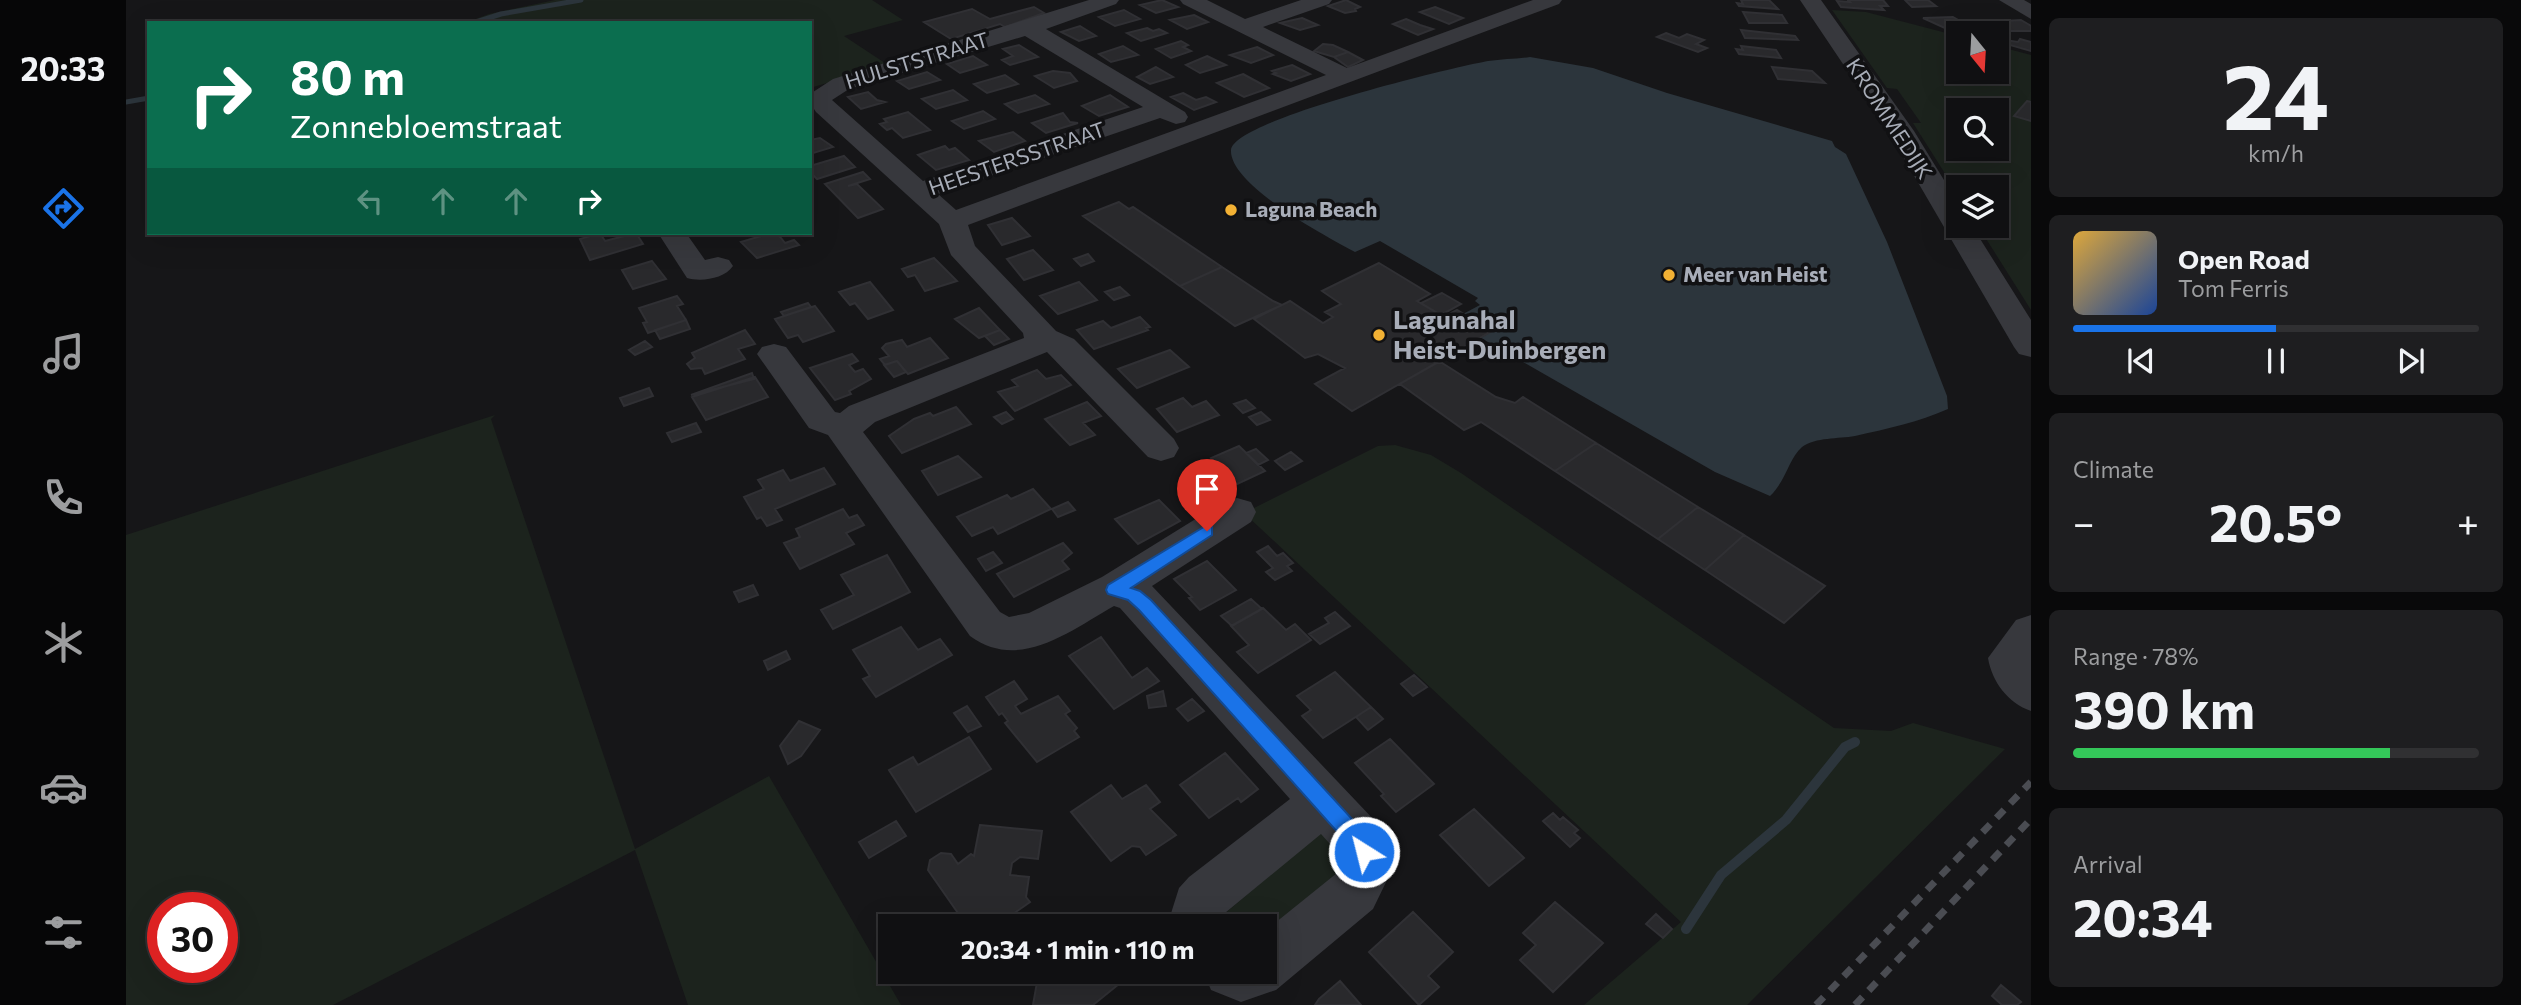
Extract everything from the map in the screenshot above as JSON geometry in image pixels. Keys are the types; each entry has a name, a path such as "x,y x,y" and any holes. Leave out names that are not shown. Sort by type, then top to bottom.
{"street":[{"name":"HULSTSTRAAT","path":"919,191 820,100 828,89 1028,29 1109,0"},
{"path":"1190,0 1346,76"},
{"path":"1245,26 1322,0"},
{"name":"KROMMEDIJK","path":"1810,0 1901,131 2031,347"},
{"path":"2009,0 2031,13"},
{"name":"HEESTERSSTRAAT","path":"1162,109 919,191 952,221 1346,76 1533,2"},
{"path":"1028,29 1198,130"},
{"path":"812,126 838,119"},
{"path":"845,428 862,414 1039,344 1039,330 961,249 952,221"},
{"path":"673,235 698,272 718,266"},
{"path":"1041,337 1062,346 1161,448"},
{"path":"774,354 822,420 845,428"},
{"path":"845,428 846,436 977,613 997,632 1012,635 1027,632 1102,593 1114,590 1237,512"},
{"path":"1114,590 1134,595 1145,605 1357,838 1364,852 1367,867 1363,881 1355,891 1277,957"},
{"path":"2031,632 2010,659 2012,669 2031,692"},
{"path":"1196,914 1198,905 1207,895 1324,802"}],"shaded area":[{"path":"555,0 872,0 903,20 844,36 888,65 812,87 812,21 470,21 489,14"},
{"path":"1832,10 1866,12 1946,33 1946,84 2009,84 2009,49 2031,55 2031,310 1986,238 2009,238 2009,175 1946,175 1913,123 1921,123 1897,89 1887,88"},
{"name":"Meer van Heist","path":"1530,57 1593,68 1667,93 1832,141 1835,147 1846,154 1887,242 1947,396 1948,409 1890,428 1808,444 1794,457 1780,484 1770,496 1715,472 1481,338 1492,331 1463,314 1480,305 1475,301 1478,298 1380,241 1355,252 1342,245 1262,194 1235,164 1231,150 1241,138 1267,124 1304,110 1467,65"},
{"path":"495,415 491,419 635,849 769,776 878,965 878,984 889,984 901,1005 688,1005 635,850 333,1005 126,1005 126,535"},
{"path":"1395,445 1431,455 1461,473 1834,728 1891,731 1913,723 2005,749 1747,1005 1584,1005 1681,922 1244,513 1378,446"},
{"path":"1322,831 1353,862 1277,935 1277,914 1224,914"}],"building":[{"path":"1162,0 1178,7 1156,13 1140,5"},
{"path":"1346,0 1360,7 1355,9 1356,11 1345,13 1328,6"},
{"path":"1741,0 1769,0 1778,9 1739,6 1737,3 1743,4"},
{"path":"1848,0 1883,0 1888,6 1880,6 1884,10 1841,7 1837,1 1850,2"},
{"path":"1905,0 1928,0 1936,6 1912,7"},
{"path":"1034,7 1044,13 1005,27 1000,24 951,39 924,22 972,9 990,19"},
{"path":"1435,7 1463,18 1449,24 1420,12"},
{"path":"1124,10 1140,19 1115,26 1099,17"},
{"path":"1743,12 1782,15 1787,23 1749,23"},
{"path":"1194,15 1208,22 1187,29 1170,20"},
{"path":"1953,17 1960,21 1946,21 1946,29 1923,18"},
{"path":"1302,18 1318,25 1300,30 1280,23"},
{"path":"1406,19 1433,29 1418,35 1393,24"},
{"path":"2021,20 2031,26 2031,31 2009,31 2009,21 2003,21"},
{"path":"1080,26 1096,36 1079,41 1061,32"},
{"path":"1147,28 1167,33 1141,41 1127,33"},
{"path":"1741,30 1795,36 1798,40 1745,38"},
{"path":"1666,33 1679,38 1687,34 1704,40 1696,44 1707,48 1698,52 1657,37"},
{"path":"2020,39 2031,42 2031,51 2009,45 2009,41 2018,42"},
{"path":"1181,41 1188,45 1183,47 1191,51 1171,58 1156,49"},
{"path":"1323,44 1348,52 1334,57 1314,51"},
{"path":"1019,45 1038,57 1010,65 1002,60 1013,56 1003,49"},
{"path":"1123,46 1138,55 1111,62 1099,54"},
{"path":"1741,46 1776,50 1781,58 1739,54 1736,49 1743,50"},
{"path":"1257,47 1273,55 1251,63 1230,55"},
{"path":"1348,52 1363,60 1348,67 1334,57"},
{"path":"973,56 987,65 960,73 947,64"},
{"path":"1207,56 1226,65 1200,73 1186,65"},
{"path":"1292,65 1310,74 1291,81 1273,74 1276,73 1272,71"},
{"path":"1156,67 1173,77 1150,84 1137,77"},
{"path":"1772,67 1812,71 1825,83 1778,79"},
{"path":"1053,71 1070,73 1077,81 1054,88 1035,76"},
{"path":"927,72 940,80 909,89 897,81"},
{"path":"1243,74 1269,88 1244,97 1217,83"},
{"path":"1005,75 1018,84 987,93 974,84"},
{"path":"953,90 967,100 936,109 922,99"},
{"path":"868,92 877,100 885,102 861,109 848,97"},
{"path":"1183,93 1196,100 1206,97 1216,102 1194,110 1171,97"},
{"path":"1035,95 1049,104 1018,113 1005,104"},
{"path":"1110,95 1128,107 1099,116 1082,106"},
{"path":"2027,101 2031,102 2031,121 2014,116"},
{"path":"983,111 995,119 964,129 952,121"},
{"path":"908,112 930,130 903,138 892,128 887,130 880,124 887,122 884,119"},
{"path":"1063,113 1070,122 1078,123 1046,133 1032,123"},
{"path":"1013,132 1025,141 994,152 979,141"},
{"path":"820,138 833,147 812,153 812,140"},
{"path":"945,146 949,150 955,148 969,160 936,170 918,155"},
{"path":"844,156 855,167 817,179 812,174 812,165"},
{"path":"863,172 870,179 848,186 857,184 883,209 858,218 825,184"},
{"path":"1119,202 1129,209 1133,207 1222,267 1180,286 1083,216"},
{"path":"1012,218 1030,236 1002,245 988,225"},
{"path":"601,235 605,241 637,235 643,244 590,260 580,239"},
{"path":"764,235 779,235 785,243 794,240 799,245 757,258 741,242"},
{"path":"1033,250 1053,270 1024,280 1007,259"},
{"path":"1088,254 1094,261 1081,266 1074,259"},
{"path":"934,258 957,281 925,291 915,275 908,277 902,269"},
{"path":"652,261 666,279 633,289 622,270"},
{"name":"Lagunahal Heist-Duinbergen","path":"1379,263 1430,294 1417,301 1444,317 1457,310 1492,331 1352,411 1315,384 1345,368 1318,354 1305,358 1254,319 1290,301 1323,323 1333,317 1325,312 1341,304 1322,291"},
{"path":"1222,267 1282,305 1235,326 1180,286"},
{"path":"870,282 893,310 868,319 855,303 850,305 839,292"},
{"path":"1079,282 1097,300 1058,314 1040,296"},
{"path":"1120,287 1129,295 1114,300 1105,292"},
{"path":"1442,293 1461,304 1441,315 1421,303"},
{"path":"677,296 683,304 677,306 686,320 648,333 643,323 647,322 639,308"},
{"path":"808,303 811,307 784,316 781,312"},
{"path":"815,306 834,331 803,342 798,335 788,338 775,319"},
{"path":"979,308 1000,330 979,338 955,319"},
{"path":"1140,317 1150,327 1146,328 1148,330 1094,349 1077,330 1103,321 1111,328"},
{"path":"686,320 690,329 660,339 655,330"},
{"path":"745,330 755,344 738,349 745,359 705,374 702,368 691,369 687,364 695,358 692,353"},
{"path":"1000,330 1009,339 994,345 985,336"},
{"path":"930,338 948,358 908,374 897,361 885,365 880,359 889,356 882,348 886,344 902,340 907,347"},
{"path":"645,341 652,347 635,355 629,350"},
{"path":"1170,350 1189,367 1137,388 1118,369"},
{"path":"852,354 858,361 849,365 855,372 863,369 871,379 849,391 851,394 835,400 810,368"},
{"path":"897,361 906,372 894,377 884,365"},
{"path":"1437,363 1442,363 1496,397 1515,403 1523,397 1596,443 1555,471 1481,422 1464,430 1400,384"},
{"path":"1037,370 1046,379 1061,375 1071,385 1015,411 998,392 1018,386 1012,380"},
{"path":"752,373 754,379 691,395"},
{"path":"755,377 768,397 706,420 692,397"},
{"path":"649,388 653,396 624,406 620,398"},
{"path":"1183,398 1192,407 1206,401 1219,415 1177,432 1157,409"},
{"path":"1246,400 1255,408 1243,413 1234,404"},
{"path":"1087,402 1101,416 1083,423 1095,435 1070,445 1045,419"},
{"path":"956,407 971,424 902,453 889,436 914,419 930,413 933,416"},
{"path":"1006,412 1013,419 1002,424 994,417"},
{"path":"1261,412 1270,420 1257,425 1249,417"},
{"path":"696,423 701,432 672,442 667,433"},
{"path":"1596,443 1698,507 1658,539 1555,471"},
{"path":"1239,446 1265,471 1235,485 1211,458"},
{"path":"1256,449 1268,460 1258,465 1246,453"},
{"path":"1291,452 1302,461 1285,470 1275,461"},
{"path":"958,456 981,477 938,495 922,471"},
{"path":"824,468 835,484 775,509 782,520 767,526 761,517 757,519 744,497 764,489 758,480 783,470 790,481"},
{"path":"1033,489 1051,509 998,534 993,527 972,536 957,517 1007,495 1011,499"},
{"path":"1159,500 1180,521 1138,544 1115,519"},
{"path":"1068,502 1075,510 1058,517 1052,509"},
{"path":"1698,507 1744,535 1705,570 1658,539"},
{"path":"843,509 849,518 857,515 864,525 846,533 854,544 800,569 784,543 800,537 796,529"},
{"path":"1744,535 1825,586 1784,623 1705,570"},
{"path":"1063,543 1072,553 1062,561 1069,569 1014,597 997,574"},
{"path":"1268,546 1277,556 1283,553 1293,563 1287,566 1292,571 1275,580 1266,572 1273,568 1257,552"},
{"path":"993,552 1002,563 986,571 978,559"},
{"path":"887,555 910,592 833,629 821,610 854,595 841,575"},
{"path":"1207,561 1236,590 1200,610 1189,598 1192,597 1174,579"},
{"path":"753,585 758,595 739,602 734,592"},
{"path":"1251,599 1262,609 1232,626 1221,616"},
{"path":"1263,608 1286,630 1295,624 1311,640 1258,673 1237,652 1249,645 1231,626"},
{"path":"1335,612 1350,626 1320,644 1309,634 1329,623 1325,618"},
{"path":"901,627 918,650 940,639 952,655 876,697 863,679 870,676 853,650"},
{"path":"1101,637 1132,678 1147,668 1159,681 1114,709 1069,656"},
{"path":"786,651 790,659 768,670 764,661"},
{"path":"1335,672 1371,707 1323,738 1302,716 1311,710 1297,696"},
{"path":"1414,675 1427,687 1413,696 1401,684"},
{"path":"1014,681 1027,699 1015,706 1021,714 1058,696 1070,711 1065,714 1077,728 1074,731 1079,737 1037,762 1005,723 1008,721 1002,713 999,715 986,697"},
{"path":"1163,691 1166,706 1149,708 1147,696"},
{"path":"1192,699 1204,711 1188,721 1177,709"},
{"path":"967,706 981,726 968,732 954,713"},
{"path":"1371,707 1383,719 1368,730 1356,717"},
{"path":"799,721 820,730 801,756 788,764 780,746"},
{"path":"969,737 991,769 916,812 889,770 913,757 918,765"},
{"path":"1390,739 1434,784 1396,812 1381,796 1384,794 1355,763"},
{"path":"1225,753 1258,789 1241,802 1238,798 1209,818 1180,785"},
{"path":"1111,785 1122,799 1146,785 1160,802 1150,809 1176,835 1146,855 1140,847 1132,846 1111,861 1071,812"},
{"path":"1474,809 1524,858 1489,886 1440,835"},
{"path":"1553,813 1560,820 1563,817 1578,830 1574,833 1580,838 1570,847 1543,821"},
{"path":"896,821 906,836 869,858 859,842"},
{"path":"980,825 1042,831 1038,859 1020,857 1012,863 1010,875 1029,877 1026,897 1030,902 1013,914 959,914 928,870 930,860 941,853 951,854 958,864 971,854 974,856"},
{"path":"1555,902 1603,943 1553,992 1520,960 1536,945 1523,933"},
{"path":"1413,912 1453,952 1428,976 1439,987 1419,1005 1369,952"},
{"path":"1656,914 1672,929 1663,938 1646,924"},
{"path":"1340,981 1361,1005 1315,1005 1319,999"},
{"path":"1037,984 1119,984 1093,1005 1033,1005"},
{"path":"2001,985 2021,1002 2017,1005 2002,1005 1992,996"}],"waterway":[{"path":"479,21 501,14 581,0"},
{"path":"126,102 147,98"},
{"path":"1686,929 1721,875 1786,820 1845,747 1855,742"}],"railway":[{"path":"1816,1005 2031,782"},
{"path":"1855,1005 2031,819"}],"place":[{"name":"Laguna Beach","path":"1231,210"},
{"name":"Meer van Heist","path":"1669,275"},
{"name":"Lagunahal Heist-Duinbergen","path":"1379,335"}],"route":[{"path":"1207,531 1114,590 1134,595 1145,605 1357,838 1364,852"}]}
